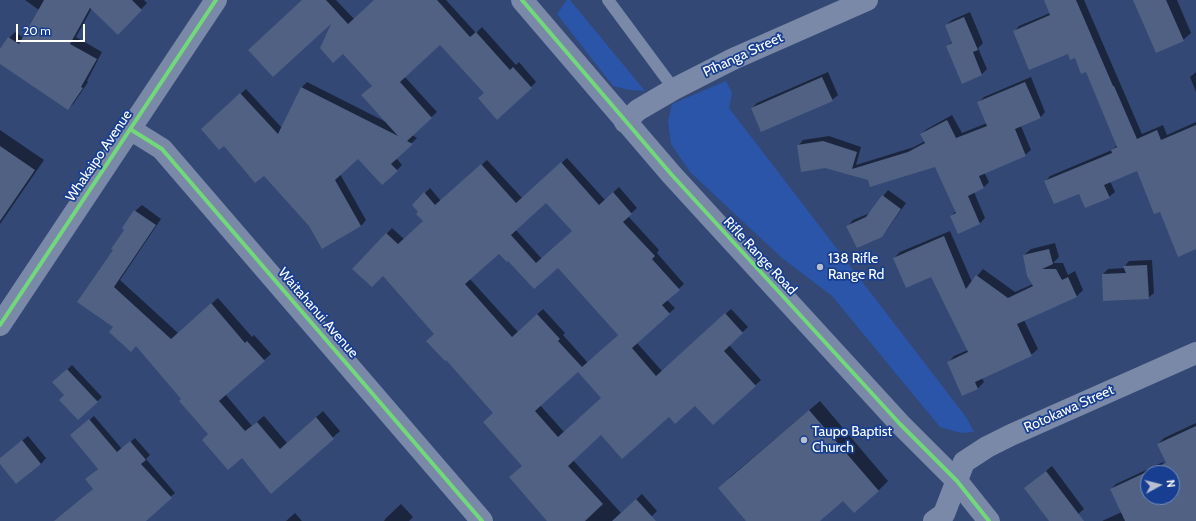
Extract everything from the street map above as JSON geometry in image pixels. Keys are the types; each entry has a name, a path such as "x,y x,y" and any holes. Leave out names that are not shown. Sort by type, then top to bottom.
{"street":[{"name":"Whakaipo Avenue","path":"0,325 216,0"},
{"name":"Pīhanga Street","path":"625,122 638,110 674,88 733,59 867,0"},
{"name":"Rifle Range Road","path":"525,1 625,122 671,174 900,424 957,481 989,521"},
{"name":"Waitahanui Avenue","path":"130,128 162,149 482,521"},
{"name":"Rotokawa Street","path":"934,521 944,514 964,462 988,447 1049,418 1196,353"}],"lane":[{"path":"608,0 674,88"}],"shaded area":[{"path":"567,0 570,0 645,91 630,90 613,86 557,14"},
{"path":"726,81 732,93 729,108 966,417 974,432 961,433 940,427 832,296 782,258 690,172 671,144 668,121 672,104"}],"building":[{"path":"44,0 132,0 142,10 118,35 90,8 70,44 97,59 81,87 83,88 68,110 0,64 0,49 8,37 19,44"},
{"path":"302,0 326,0 348,24 374,0 437,0 470,37 476,32 510,70 513,67 532,88 497,120 478,98 484,93 440,45 400,82 432,118 407,141 413,144 391,164 398,171 382,185 358,159 335,180 361,226 322,249 309,226 264,176 255,183 224,146 219,150 201,129 240,93 278,134 301,87 398,136 361,95 372,86 343,54 333,63 320,48 331,24 273,77 248,50"},
{"path":"1044,0 1076,0 1137,139 1157,130 1161,140 1196,125 1196,249 1178,257 1160,212 1154,214 1137,171 1104,185 1110,198 1085,208 1079,194 1054,204 1044,181 1112,153 1111,150 1117,147 1086,72 1081,74 1075,58 1070,60 1068,54 1029,70 1013,31 1050,15"},
{"path":"1133,0 1166,0 1184,41 1156,53"},
{"path":"964,17 978,50 973,52 982,75 962,84 946,46 952,43 945,25"},
{"path":"822,77 833,101 761,132 751,108"},
{"path":"1025,82 1041,118 1015,129 1026,156 979,176 984,188 968,196 980,224 958,234 950,216 956,213 935,167 870,187 868,180 825,168 801,172 797,145 823,141 857,152 852,169 908,152 925,143 920,134 947,120 956,138 987,126 977,102"},
{"path":"0,146 35,170 0,221"},
{"path":"561,162 599,205 613,192 632,214 623,222 655,256 652,259 680,290 662,305 670,314 632,348 656,376 725,313 743,333 724,351 756,386 713,425 695,406 675,424 669,417 622,459 601,435 568,466 603,504 585,521 547,521 509,477 522,466 483,422 493,413 446,360 445,361 426,341 434,334 383,276 372,287 352,269 386,233 398,244 423,221 416,214 418,212 412,205 424,192 435,205 481,164 516,203","holes":["546,203 572,231 536,263 511,235","499,254 507,262 508,261 534,289 558,268 618,335 582,367 558,341 560,339 537,314 512,337 465,284","578,372 601,398 558,437 535,411"]},
{"path":"882,195 901,209 882,237 857,248 846,226 866,217"},
{"path":"134,210 156,225 114,287 171,339 211,303 245,343 247,341 265,361 219,401 245,431 257,422 280,449 316,417 334,439 271,494 242,458 228,470 202,440 208,434 179,401 181,399 136,346 131,352 109,332 113,327 77,302 113,250 111,249 124,230 122,228"},
{"path":"944,236 966,289 976,275 1008,298 1033,286 1027,276 1023,255 1049,249 1053,264 1042,269 1056,269 1062,280 1068,277 1077,297 1017,324 1032,356 975,382 978,389 962,396 947,362 968,352 931,277 906,288 893,258"},
{"path":"1147,265 1149,299 1103,301 1102,274 1126,273 1123,266"},
{"path":"67,369 98,402 78,420 59,400 64,395 52,382"},
{"name":"Taupo Baptist Church","path":"809,410 879,491 854,513 843,501 820,521 746,521 718,488"},
{"path":"89,419 117,452 130,441 146,460 141,464 172,498 146,521 54,521 93,489 85,479 98,469 70,435"},
{"path":"1196,426 1196,521 1125,521 1110,489 1140,475 1140,505 1180,505 1180,465 1162,465 1166,463 1157,444"},
{"path":"22,440 41,464 16,484 0,464 0,458"},
{"path":"1046,471 1084,521 1049,521 1024,488"},
{"path":"636,499 656,521 612,521"}],"cycle path":[{"path":"0,325 216,0"},
{"path":"522,0 671,174 900,424 957,481 989,521"},
{"path":"130,129 162,149 482,521"}],"place":[{"name":"138 Rifle Range Rd","path":"820,267"},
{"name":"Taupo Baptist Church","path":"804,440"}]}
